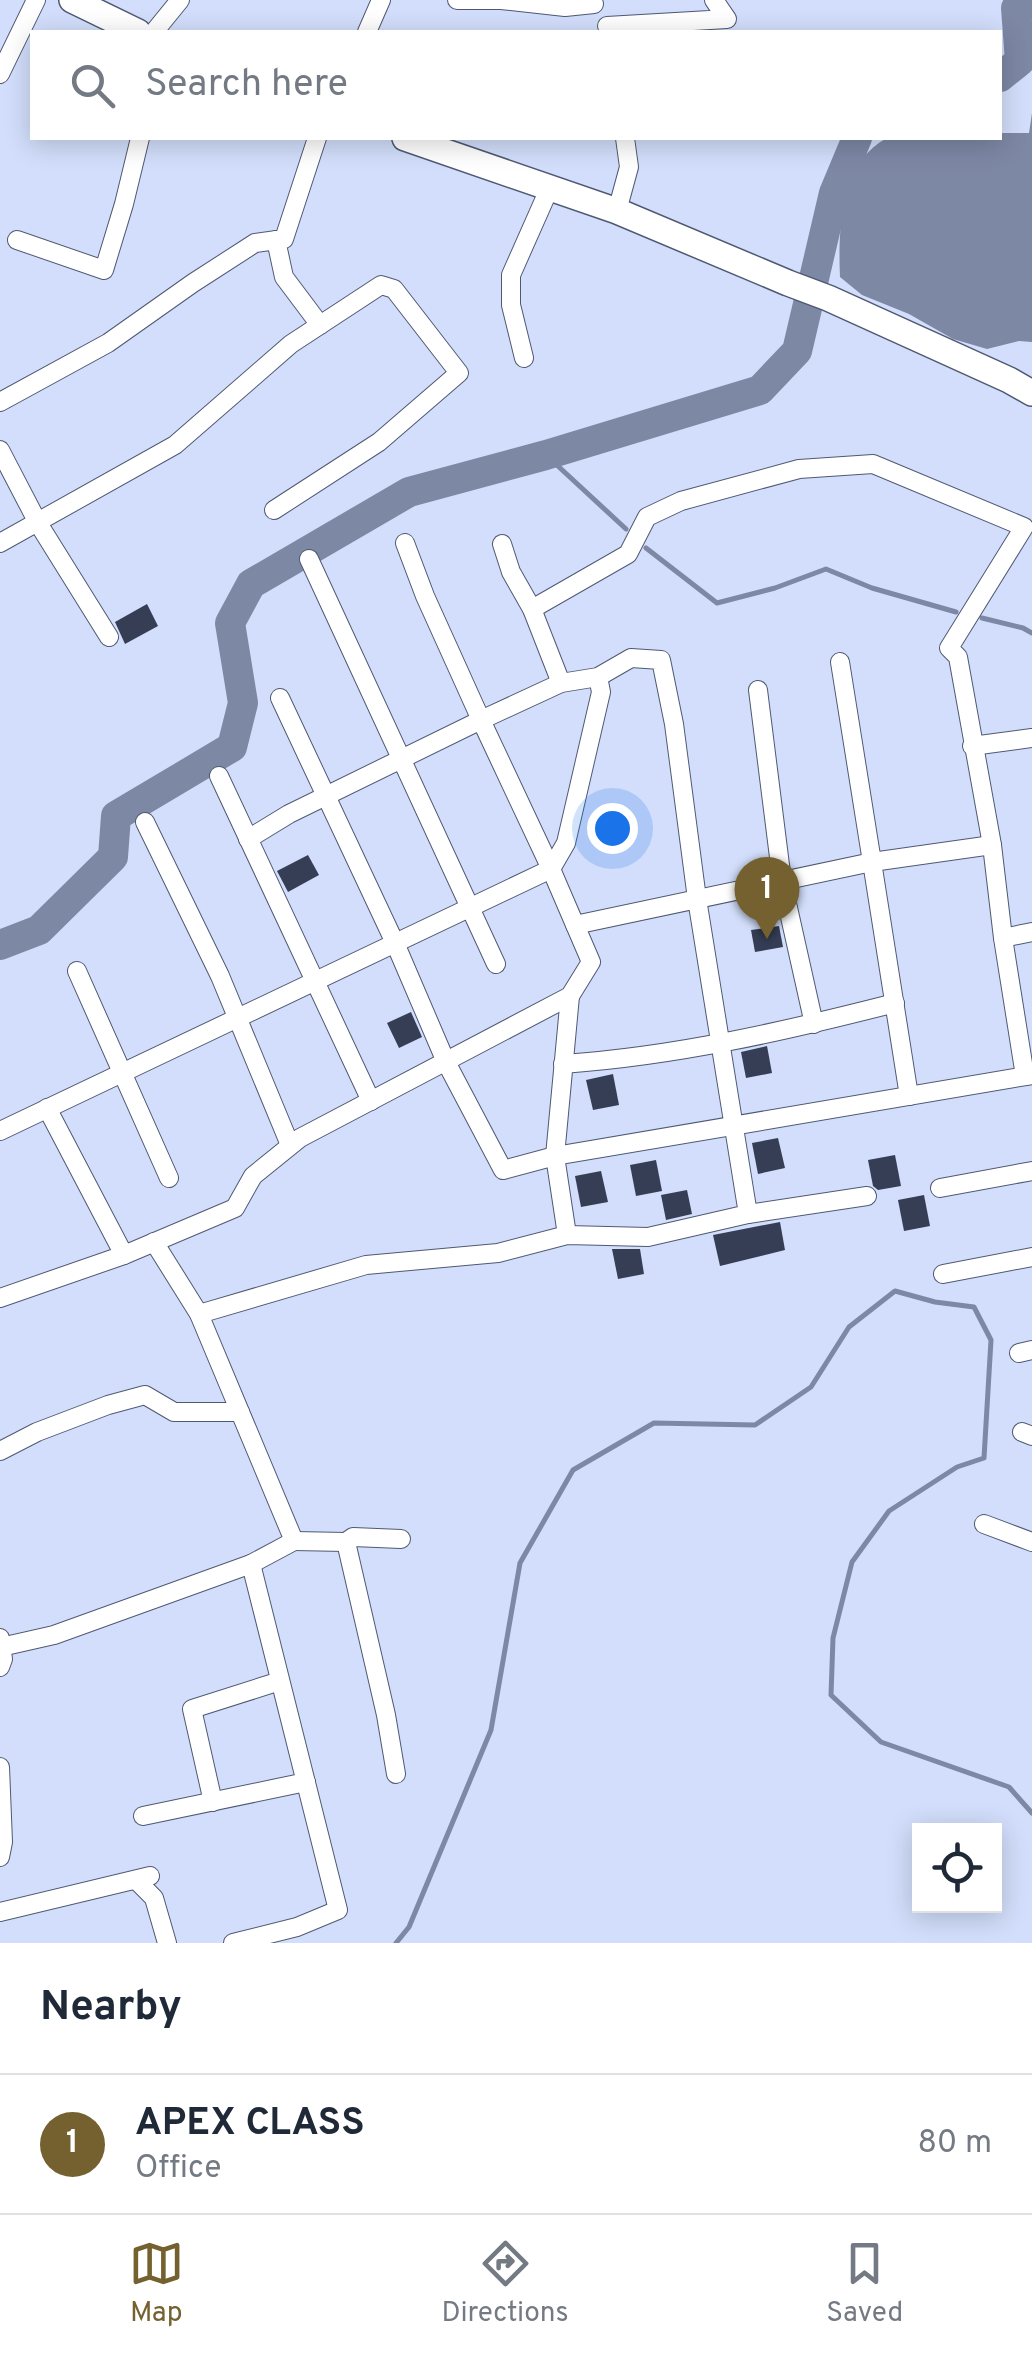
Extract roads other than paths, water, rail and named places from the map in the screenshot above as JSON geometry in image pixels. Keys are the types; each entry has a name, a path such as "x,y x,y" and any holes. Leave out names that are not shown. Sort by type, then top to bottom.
{"street":[{"path":"0,74 36,0"},
{"path":"72,0 134,30"},
{"path":"156,30 180,0"},
{"path":"368,30 381,0"},
{"path":"458,0 565,6 593,2 608,29 727,19 714,0"},
{"path":"18,240 104,270 140,140"},
{"path":"0,402 108,342 256,244 284,238 317,140"},
{"path":"411,140 618,211 828,298 1024,387"},
{"path":"618,211 628,166 625,140"},
{"path":"524,358 511,305 511,275 550,188"},
{"path":"276,240 284,278 320,325"},
{"path":"0,543 175,445 290,344 382,286 394,288 458,373 379,442 274,510"},
{"path":"0,450 38,523 109,637"},
{"path":"280,698 446,1062 503,1170 555,1156 1028,1076 958,657 949,648 1028,529 872,464 799,469 681,501 648,517 628,554 532,610"},
{"path":"405,543 425,596 591,962 570,996 555,1156 567,1236"},
{"path":"502,544 561,683"},
{"path":"308,559 496,964"},
{"path":"248,839 325,796 561,683 598,677 632,658 661,660 748,1214"},
{"path":"840,662 910,1096"},
{"path":"0,1131 551,869 566,844 601,692 598,677"},
{"path":"758,690 782,882 814,1024"},
{"path":"972,746 1032,738"},
{"path":"219,776 370,1101"},
{"path":"145,822 220,976 290,1146"},
{"path":"576,925 872,862 992,845"},
{"path":"1003,938 1032,932"},
{"path":"78,971 168,1178"},
{"path":"0,1298 124,1255 235,1208 253,1176 300,1138 570,996"},
{"path":"564,1064 621,1060 721,1042 894,1003"},
{"path":"47,1108 124,1255"},
{"path":"940,1188 1032,1171"},
{"path":"199,1314 366,1265 498,1252 567,1236 648,1236 748,1214 868,1196"},
{"path":"154,1242 199,1314 294,1541"},
{"path":"942,1274 1032,1257"},
{"path":"0,1451 108,1404 146,1395 174,1412 240,1412"},
{"path":"984,1524 1032,1542"},
{"path":"0,1667 1,1642 54,1635 251,1564 294,1541 401,1539"},
{"path":"346,1542 396,1774"},
{"path":"233,1943 297,1927 338,1910 251,1564"},
{"path":"213,1802 192,1710 280,1682"},
{"path":"0,1766 0,1857"},
{"path":"143,1816 306,1782"},
{"path":"0,1912 143,1878 154,1898 166,1943"}],"water":[{"path":"1032,113 1032,342 987,349 953,339 909,314 862,295 840,277 845,199 851,180 871,149 884,140 1002,140 1002,133 1029,133"}],"waterway":[{"path":"1002,75 1020,61 1016,8 1032,4"},
{"path":"0,945 39,930 113,857 116,816 232,747 243,703 230,623 251,584 409,492 760,390 797,351 834,193 856,140"},
{"path":"546,455 626,529"},
{"path":"646,548 717,603 826,569 872,588 956,612"},
{"path":"982,618 1032,633"},
{"path":"396,1943 409,1927 491,1730 520,1563 573,1470 654,1423 755,1425 811,1387 849,1327 895,1291 974,1307 991,1340 984,1458 957,1467 889,1511 852,1562 833,1638 831,1695 881,1742 1009,1787 1032,1813"}],"place":[{"name":"APEX CLASS","path":"767,939"}]}
